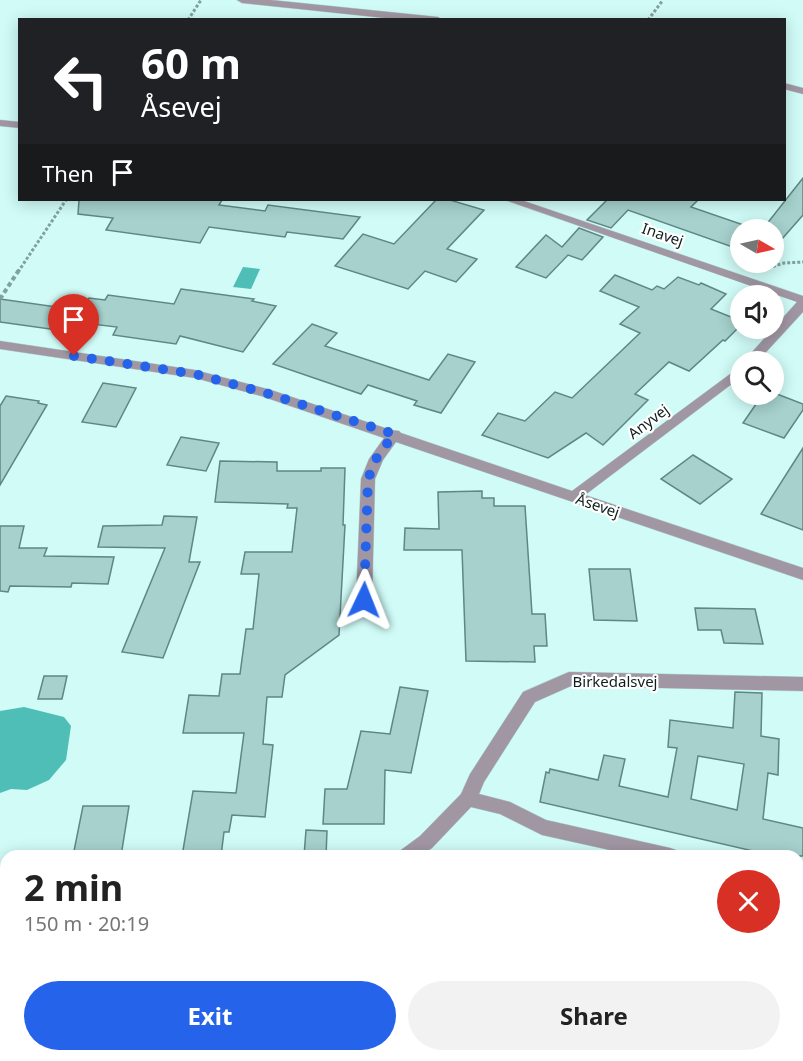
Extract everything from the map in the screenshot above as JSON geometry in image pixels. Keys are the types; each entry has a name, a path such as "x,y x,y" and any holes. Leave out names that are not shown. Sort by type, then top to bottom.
{"street":[{"path":"242,0 418,18"},
{"path":"786,87 803,91"},
{"path":"0,123 18,125"},
{"name":"Inavej","path":"514,201 803,302"},
{"path":"759,351 803,302"},
{"name":"Åsevej","path":"0,345 195,374 266,393 394,434 803,574"},
{"name":"Anyvej","path":"573,497 730,378"},
{"path":"364,600 368,479 376,459 394,434"},
{"name":"Birkedalsvej","path":"468,799 476,779 529,697 569,679 803,684"},
{"path":"415,850 468,799 504,807 542,827 644,850"}],"path":[{"path":"189,18 201,0"},
{"path":"650,18 663,0"},
{"path":"0,298 65,201"},
{"path":"750,282 758,273 770,267 803,262"}],"water":[{"path":"243,267 260,269 251,289 233,287"},
{"path":"24,707 64,717 71,726 66,760 49,780 27,790 11,789 0,793 0,711"}],"building":[{"path":"803,178 803,215 784,237 784,219 771,219"},
{"path":"79,201 221,201 219,205 265,211 268,205 360,217 343,239 287,232 285,237 209,227 200,243 106,230 113,218 78,214"},
{"path":"435,201 453,201 484,210 447,249 477,259 456,282 425,271 408,289 335,266 363,234 394,244"},
{"path":"606,201 697,201 691,207 730,220 730,246 628,210 611,228 587,220"},
{"path":"579,228 603,237 582,260 568,255 546,278 516,267 546,235 562,247"},
{"path":"615,275 652,290 657,286 664,289 678,277 699,285 701,283 726,294 711,309 730,317 730,336 689,371 669,362 635,394 648,400 603,445 586,433 548,458 482,435 498,413 525,421 555,392 572,398 640,333 620,324 639,307 600,291"},
{"path":"181,289 254,299 252,301 276,306 243,352 180,336 176,344 113,335 117,327 75,322 89,298 105,300 108,295 174,304"},
{"path":"0,299 64,308 50,329 0,322"},
{"path":"312,324 337,333 325,346 429,380 448,354 475,362 441,413 414,405 417,401 368,385 361,394 273,364"},
{"path":"103,383 136,388 116,427 82,422"},
{"path":"6,396 39,401 38,403 47,405 0,485 0,406"},
{"path":"784,397 803,404 803,410 784,438 743,423 755,405 784,405"},
{"path":"181,437 219,443 206,471 167,465"},
{"path":"803,448 803,530 761,514"},
{"path":"693,455 732,479 700,504 661,479"},
{"path":"220,461 277,462 277,471 321,471 321,468 345,468 343,525 345,525 339,635 285,675 282,697 267,697 263,744 273,745 265,817 232,815 229,832 224,832 222,850 183,850 193,791 236,793 244,733 183,733 189,695 219,696 222,674 240,674 246,629 253,629 259,574 241,574 245,552 292,552 297,508 287,508 288,504 215,502"},
{"path":"482,491 482,498 494,498 494,506 525,506 532,614 545,614 547,646 534,646 535,662 466,661 462,550 404,550 405,528 439,529 438,492"},
{"path":"164,516 197,517 189,562 200,562 163,658 122,652 165,548 98,547 103,526 162,525"},
{"path":"0,526 24,526 19,548 47,548 44,556 114,557 108,584 72,583 71,587 10,586 8,592 0,591"},
{"path":"589,569 630,569 637,621 594,620"},
{"path":"695,608 755,609 763,644 724,643 721,630 698,630"},
{"path":"44,676 67,676 62,699 38,699"},
{"path":"400,687 428,691 411,773 385,770 384,824 323,824 325,789 347,789 361,731 390,734"},
{"path":"735,692 762,693 761,736 779,739 778,775 768,773 763,819 803,828 803,850 749,850 540,802 546,772 549,773 550,769 598,780 604,755 625,759 619,786 668,797 677,748 668,747 670,720 733,728","holes":["698,756 744,764 737,810 691,799"]},
{"path":"83,806 129,806 122,850 74,850"},
{"path":"306,830 327,831 326,850 304,850"}],"route":[{"path":"74,356 195,374 266,393 394,434 376,459 368,479 364,600"}]}
